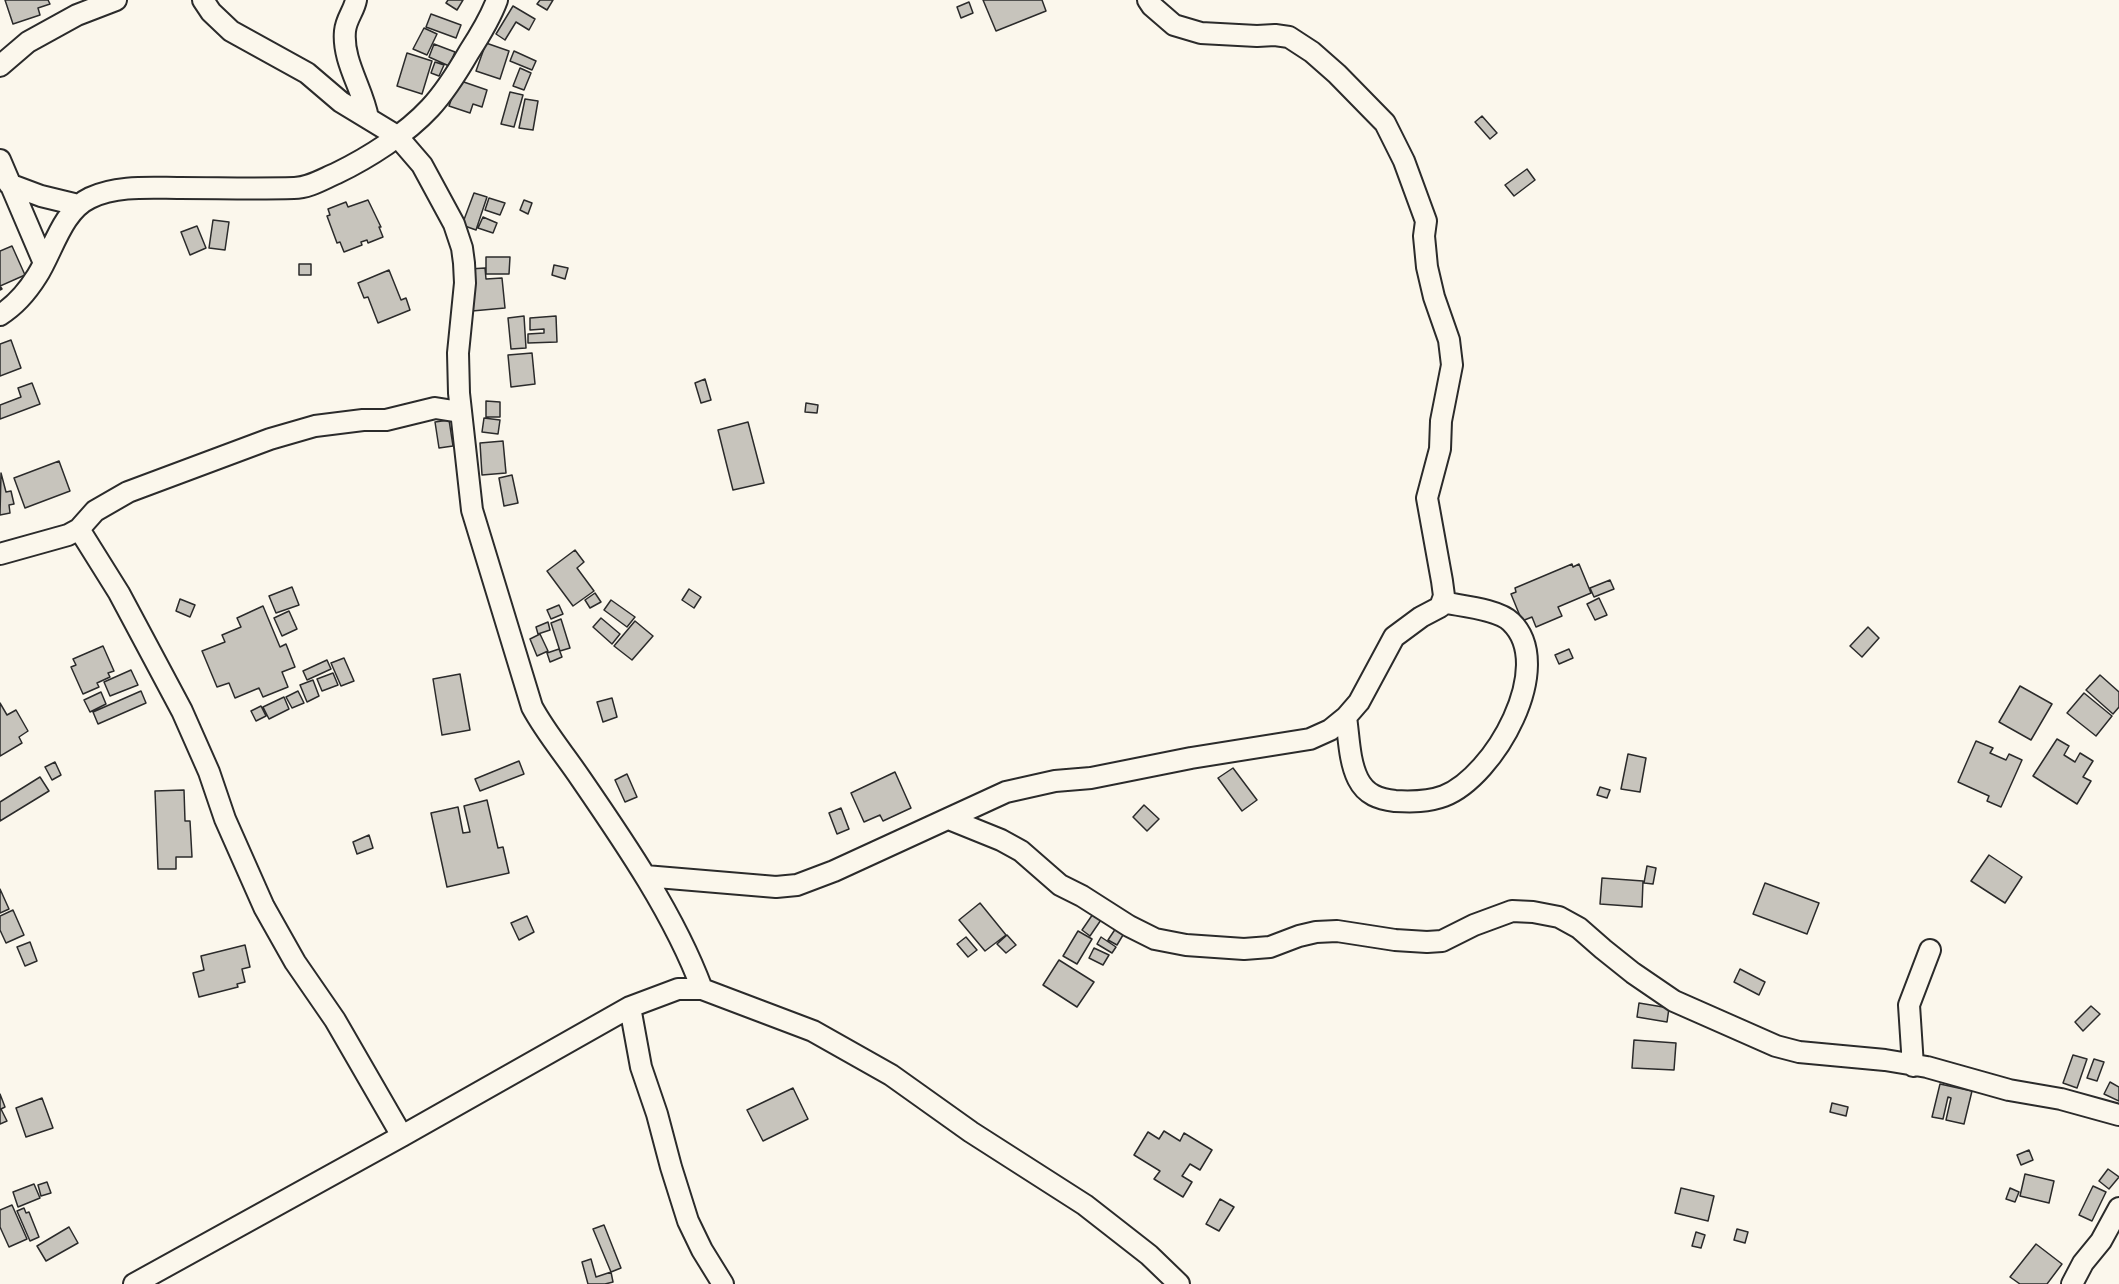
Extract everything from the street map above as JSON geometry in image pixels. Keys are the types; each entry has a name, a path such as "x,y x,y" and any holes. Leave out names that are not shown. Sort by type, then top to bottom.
{"street":[{"path":"0,66 28,42 77,15 116,0"},
{"path":"203,0 211,12 231,31 307,73 341,102 397,136 422,165 437,190 454,224 462,248 465,274 458,353 460,412 472,510 532,707 645,876 693,964 702,988"},
{"path":"356,0 346,22 345,38 349,61 368,118"},
{"path":"0,315 15,305 28,290 62,227 78,205 89,198 136,188 297,188 312,184 351,166 397,136 429,110 481,33 497,0"},
{"path":"645,876 786,887 810,881 834,871 1006,792 1055,781 1091,778 1191,758 1310,739 1330,730 1359,702 1394,638 1421,617 1440,607 1444,596 1427,498 1440,449 1441,422 1452,366 1449,340 1434,297 1427,267 1424,236 1426,221 1404,161 1385,123 1312,52 1289,38 1275,35 1202,33 1174,26 1148,0"},
{"path":"0,160 44,263"},
{"path":"9,184 40,196 78,205"},
{"path":"0,554 68,535 79,529 95,511 128,492 315,426 363,420 386,420 435,408 460,412"},
{"path":"79,529 118,594 182,711 225,819 264,907 295,962 335,1020 402,1136"},
{"path":"1346,717 1352,760 1358,779 1369,794 1384,800 1415,803 1446,795 1485,766 1514,718 1526,687 1527,652 1518,630 1510,620 1497,614 1442,602"},
{"path":"950,819 1001,840 1021,851 1052,879 1129,926 1155,939 1186,945 1244,950 1270,947 1316,932 1337,931 1395,940 1442,941 1474,925 1512,911 1533,912 1559,917 1579,928 1618,962 1674,1001 1776,1046 1799,1052 1886,1060 1928,1067 2009,1090 2061,1099 2119,1115"},
{"path":"1913,1066 1909,1005 1930,950"},
{"path":"134,1284 630,1007 678,989 702,988 813,1031 891,1075 971,1132 1085,1205 1141,1248 1179,1284"},
{"path":"630,1007 641,1067 688,1221 702,1250 723,1284"},
{"path":"2072,1284 2083,1263 2101,1241 2119,1208"}],"building":[{"path":"5,0 48,0 50,4 38,8 40,15 13,24"},
{"path":"448,0 463,0 457,10 446,3"},
{"path":"540,0 553,0 547,10 537,4"},
{"path":"983,0 1042,0 1046,11 996,31"},
{"path":"969,2 973,13 961,18 957,7"},
{"path":"513,6 535,19 529,30 516,22 505,40 496,34"},
{"path":"431,14 461,25 456,38 426,27"},
{"path":"424,28 437,34 427,55 413,49"},
{"path":"486,43 509,51 500,79 476,71"},
{"path":"434,44 455,52 449,66 429,57"},
{"path":"514,51 536,61 532,70 510,61"},
{"path":"407,53 432,61 422,94 397,86"},
{"path":"435,62 444,65 439,76 431,73"},
{"path":"520,68 531,73 524,90 513,86"},
{"path":"458,80 487,90 482,107 473,104 470,113 449,106"},
{"path":"510,92 523,95 514,127 501,124"},
{"path":"525,99 538,101 533,130 519,128"},
{"path":"1482,116 1497,133 1490,139 1475,122"},
{"path":"1527,169 1535,180 1514,196 1505,185"},
{"path":"474,193 487,197 476,230 462,225"},
{"path":"489,198 505,203 500,215 485,210"},
{"path":"368,200 381,227 379,227 383,237 368,243 367,240 361,242 362,245 344,252 340,242 337,243 327,216 330,215 328,209 346,202 348,207"},
{"path":"524,200 532,203 528,214 520,210"},
{"path":"483,217 497,223 493,233 478,228"},
{"path":"213,220 229,222 225,250 209,248"},
{"path":"197,226 206,248 190,255 181,232"},
{"path":"12,246 25,275 0,286 0,251"},
{"path":"486,257 510,257 509,274 486,274"},
{"path":"299,264 311,264 311,275 299,275"},
{"path":"554,265 568,268 565,279 552,275"},
{"path":"485,268 486,279 502,278 505,308 472,311 469,269"},
{"path":"389,270 401,300 406,298 410,310 378,323 368,297 364,298 358,283"},
{"path":"524,316 526,348 511,349 508,318"},
{"path":"556,316 557,342 528,343 528,334 544,333 544,329 530,330 530,318"},
{"path":"11,340 21,368 0,376 0,344"},
{"path":"532,353 535,384 511,387 508,355"},
{"path":"705,379 711,400 701,403 695,383"},
{"path":"32,383 40,404 0,419 0,405 21,397 18,388"},
{"path":"486,401 500,402 500,417 486,417"},
{"path":"806,403 818,405 817,413 805,412"},
{"path":"484,418 500,420 498,434 482,432"},
{"path":"449,420 453,446 439,448 435,422"},
{"path":"748,422 764,483 733,490 718,430"},
{"path":"503,441 506,473 482,475 480,443"},
{"path":"59,461 70,491 25,508 14,478"},
{"path":"1,473 6,492 11,491 14,504 9,505 10,513 0,515"},
{"path":"512,475 518,503 504,506 499,478"},
{"path":"575,550 584,562 577,568 594,591 573,606 547,571"},
{"path":"1572,564 1573,567 1579,564 1591,593 1558,607 1562,616 1536,627 1532,617 1522,621 1511,594 1516,592 1515,588"},
{"path":"1610,580 1614,589 1594,597 1590,588"},
{"path":"292,587 299,605 276,613 269,596"},
{"path":"689,589 701,597 694,608 682,600"},
{"path":"595,593 601,602 590,608 585,600"},
{"path":"1599,598 1607,615 1595,620 1587,604"},
{"path":"180,599 195,605 190,617 176,611"},
{"path":"611,600 635,617 627,627 604,610"},
{"path":"559,605 563,614 551,619 547,610"},
{"path":"263,606 280,647 286,644 295,667 282,672 288,687 263,697 259,688 235,698 229,683 217,687 202,651 225,642 222,635 241,627 237,618"},
{"path":"289,611 297,629 282,636 274,618"},
{"path":"601,618 620,634 612,644 593,627"},
{"path":"561,619 570,648 560,651 551,623"},
{"path":"635,621 653,636 632,660 614,646"},
{"path":"548,622 550,630 538,634 536,627"},
{"path":"1868,627 1879,638 1862,657 1850,646"},
{"path":"540,634 548,651 537,656 530,639"},
{"path":"103,646 114,671 108,673 110,677 97,683 99,687 83,694 71,667 76,665 73,659"},
{"path":"559,649 562,657 550,662 547,653"},
{"path":"1569,649 1573,658 1559,664 1555,655"},
{"path":"344,658 354,681 341,686 331,663"},
{"path":"327,660 331,669 307,680 303,671"},
{"path":"131,670 138,685 110,696 104,682"},
{"path":"333,673 338,685 322,691 317,679"},
{"path":"460,674 470,730 442,735 433,679"},
{"path":"2100,675 2119,692 2119,707 2113,714 2086,690"},
{"path":"313,680 319,696 307,702 300,685"},
{"path":"2020,686 2052,704 2031,740 1999,722"},
{"path":"141,691 146,703 98,724 93,712"},
{"path":"298,691 304,703 292,708 286,697"},
{"path":"101,692 106,704 90,712 84,700"},
{"path":"2084,693 2112,716 2096,736 2067,713"},
{"path":"284,697 289,709 269,719 263,707"},
{"path":"612,698 617,717 603,722 597,702"},
{"path":"0,703 7,715 16,710 28,731 19,737 22,743 0,756"},
{"path":"261,706 266,716 256,721 251,711"},
{"path":"2057,739 2069,746 2064,755 2075,762 2080,753 2093,761 2083,777 2091,781 2077,804 2033,776"},
{"path":"1976,741 1993,748 1990,753 2006,760 2009,754 2022,760 2001,807 1987,801 1989,796 1958,782"},
{"path":"1628,754 1646,758 1640,792 1621,789"},
{"path":"519,761 524,774 480,791 475,779"},
{"path":"55,762 61,775 52,780 45,767"},
{"path":"1233,768 1257,800 1242,811 1218,778"},
{"path":"895,772 911,808 883,821 880,815 864,822 851,793"},
{"path":"627,774 637,797 625,802 615,780"},
{"path":"40,777 49,791 0,821 0,802"},
{"path":"1600,787 1610,790 1607,798 1597,795"},
{"path":"184,790 185,821 190,821 192,857 176,857 176,869 158,869 155,791"},
{"path":"487,800 498,848 503,847 509,873 447,887 431,813 458,807 463,833 470,832 464,806"},
{"path":"1144,805 1159,819 1147,831 1133,817"},
{"path":"841,808 849,829 837,834 829,813"},
{"path":"369,835 373,848 357,854 353,842"},
{"path":"1989,855 2022,877 2005,903 1971,881"},
{"path":"1647,866 1656,868 1653,884 1644,883"},
{"path":"1602,878 1643,881 1642,907 1600,904"},
{"path":"1765,883 1819,903 1807,934 1753,914"},
{"path":"0,889 9,909 0,913"},
{"path":"980,903 1006,935 985,951 959,920"},
{"path":"13,910 24,935 6,943 0,930 0,916"},
{"path":"1095,911 1103,917 1090,936 1082,930"},
{"path":"527,916 534,932 519,940 511,923"},
{"path":"1118,925 1126,930 1117,945 1108,940"},
{"path":"1078,931 1092,939 1077,964 1063,956"},
{"path":"1007,935 1016,945 1006,953 997,944"},
{"path":"966,937 977,950 968,957 957,944"},
{"path":"1101,937 1116,947 1112,953 1097,944"},
{"path":"30,942 37,961 25,966 17,947"},
{"path":"245,945 250,967 242,969 245,982 237,984 238,987 199,997 193,973 204,970 201,956"},
{"path":"1094,948 1109,955 1103,965 1089,958"},
{"path":"1059,960 1094,982 1077,1007 1043,985"},
{"path":"1740,969 1765,982 1759,995 1734,982"},
{"path":"1639,1003 1669,1008 1667,1022 1637,1017"},
{"path":"2091,1006 2100,1014 2083,1031 2075,1022"},
{"path":"1634,1040 1676,1043 1674,1070 1632,1068"},
{"path":"2073,1055 2087,1059 2077,1088 2063,1083"},
{"path":"2094,1059 2104,1062 2097,1081 2087,1078"},
{"path":"2110,1082 2119,1087 2119,1101 2104,1094"},
{"path":"1940,1084 1972,1091 1964,1124 1946,1120 1951,1098 1948,1097 1943,1119 1932,1117"},
{"path":"793,1088 808,1119 763,1141 747,1110"},
{"path":"0,1094 5,1107 1,1109 7,1121 0,1124"},
{"path":"42,1098 53,1128 26,1137 16,1108"},
{"path":"1832,1103 1848,1107 1846,1116 1830,1112"},
{"path":"1164,1131 1180,1141 1184,1133 1212,1150 1200,1170 1190,1164 1182,1176 1192,1182 1183,1197 1154,1179 1160,1171 1134,1155 1148,1132 1159,1139"},
{"path":"2029,1150 2033,1160 2021,1165 2017,1155"},
{"path":"2108,1169 2119,1177 2109,1189 2099,1181"},
{"path":"2025,1174 2054,1181 2049,1203 2020,1196"},
{"path":"47,1182 51,1193 41,1196 38,1185"},
{"path":"34,1184 40,1198 18,1207 13,1192"},
{"path":"2093,1186 2106,1192 2092,1221 2079,1215"},
{"path":"1681,1188 1714,1196 1708,1221 1675,1213"},
{"path":"2010,1188 2019,1192 2015,1202 2006,1199"},
{"path":"1220,1199 1234,1207 1219,1231 1206,1224"},
{"path":"12,1205 27,1239 9,1247 0,1227 0,1210"},
{"path":"24,1208 26,1213 29,1212 39,1237 30,1241 17,1211"},
{"path":"604,1225 621,1268 611,1272 593,1229"},
{"path":"69,1227 78,1243 46,1261 37,1246"},
{"path":"1737,1229 1748,1232 1745,1243 1734,1240"},
{"path":"1696,1232 1705,1235 1701,1248 1692,1246"},
{"path":"2036,1244 2062,1264 2047,1284 2020,1284 2010,1277"},
{"path":"591,1259 596,1277 611,1272 613,1282 588,1284 582,1262"}]}
